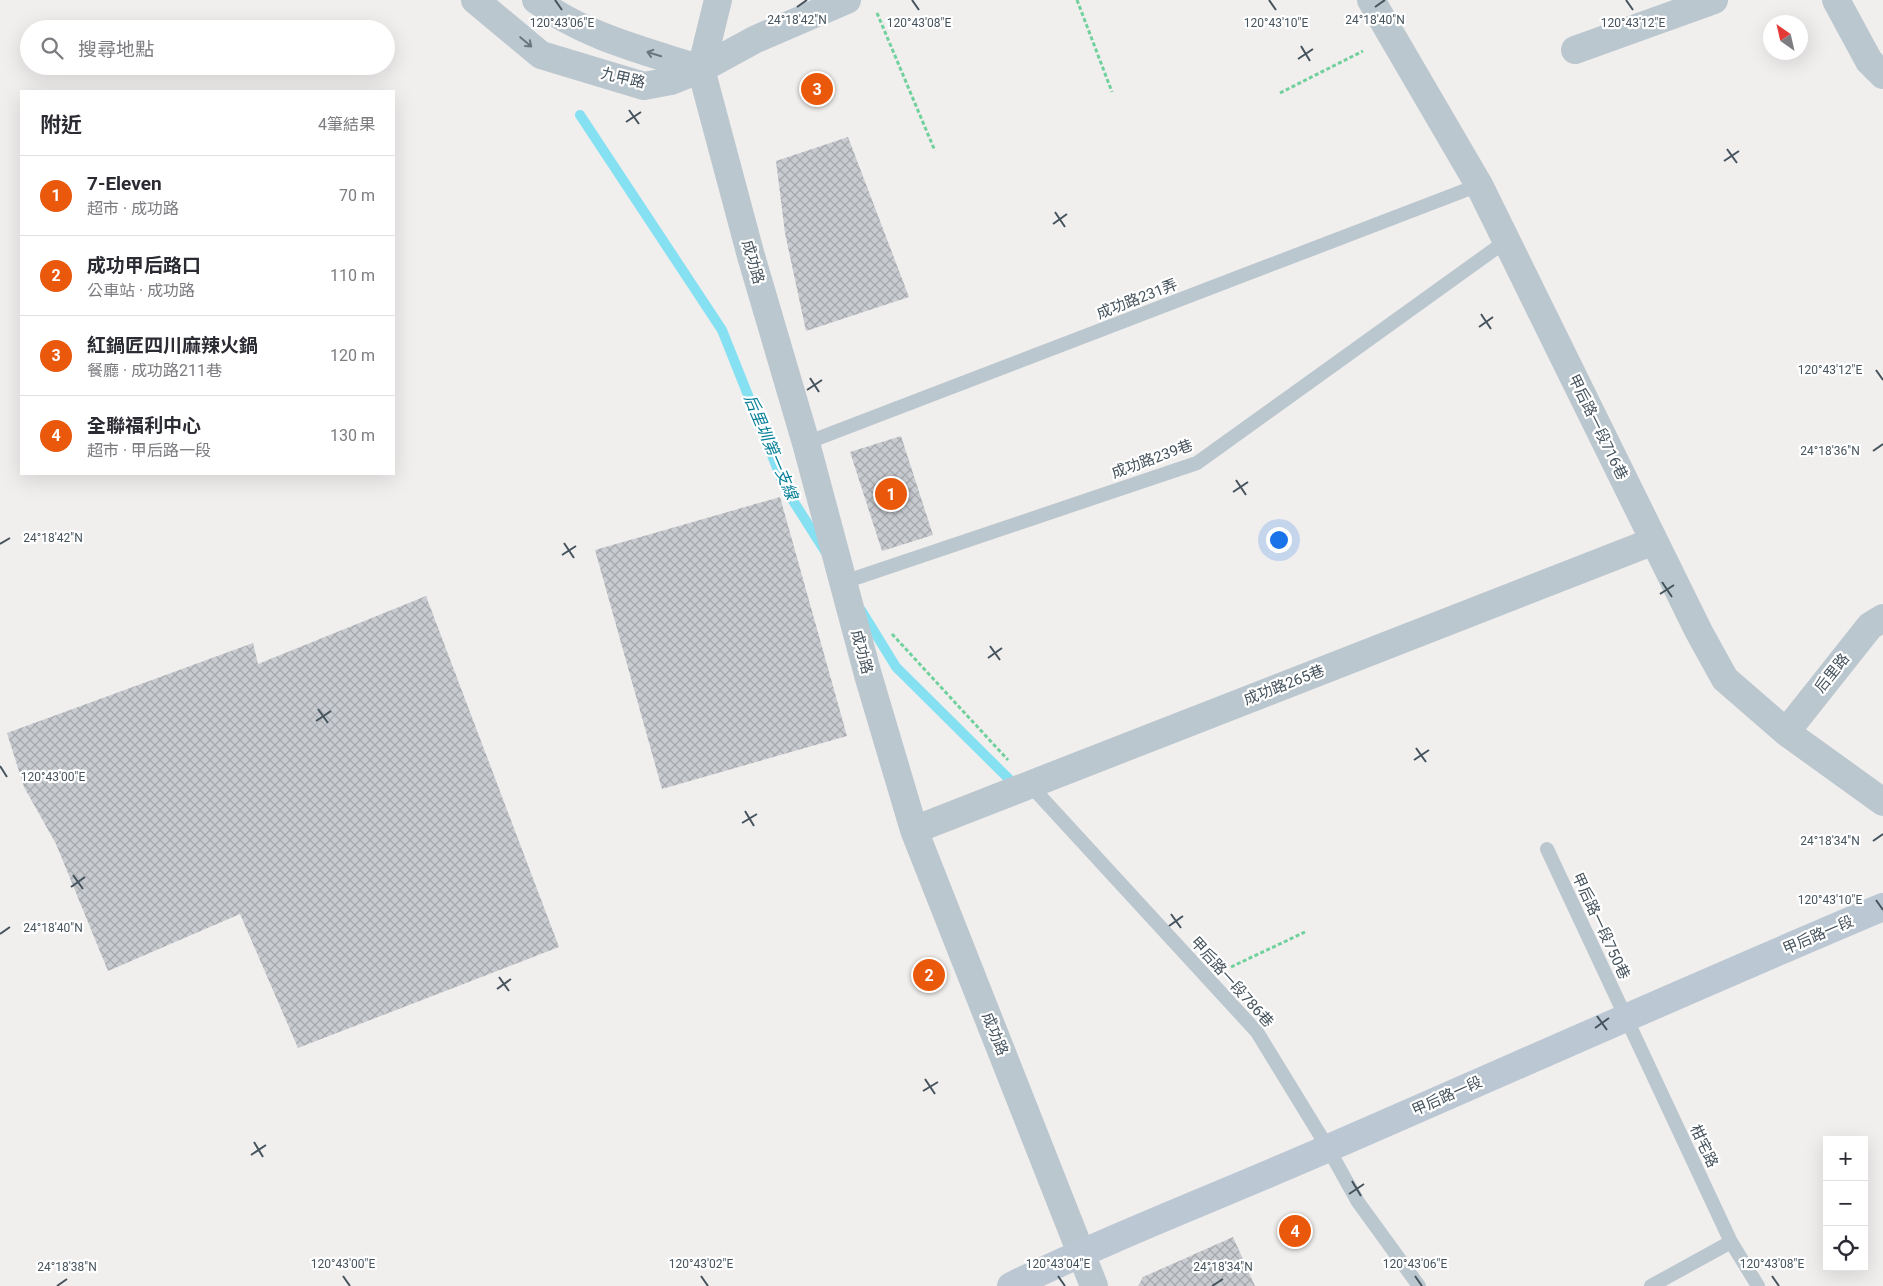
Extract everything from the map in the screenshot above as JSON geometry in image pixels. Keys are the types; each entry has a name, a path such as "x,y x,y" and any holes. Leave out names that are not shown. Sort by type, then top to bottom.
{"main road":[{"name":"甲后路一段","path":"1011,1286 1081,1252 1328,1148 1625,1016 1883,907"}],"street":[{"name":"九甲路","path":"475,0 541,55 644,86 671,81 701,69"},
{"name":"九甲路","path":"536,0 555,15 630,47 701,69"},
{"name":"成功路","path":"718,0 701,69 750,256 806,443 868,675 914,830 1094,1286"},
{"path":"701,69 756,38 847,0"},
{"name":"甲后路一段716巷","path":"1371,0 1479,185 1654,541 1725,679 1786,732 1883,802"},
{"path":"1575,50 1714,0"},
{"path":"1836,0 1869,61 1883,75"},
{"name":"成功路265巷","path":"914,830 1654,541"},
{"name":"后里路","path":"1786,732 1870,626 1883,618"}],"lane":[{"name":"成功路231弄","path":"806,443 1479,185"},
{"name":"成功路239巷","path":"844,582 1197,463 1506,241"},
{"name":"甲后路一段786巷","path":"1030,785 1257,1032 1328,1148 1358,1202 1418,1286"},
{"name":"甲后路一段750巷","path":"1547,849 1625,1016"},
{"name":"柑宅路","path":"1625,1016 1730,1242 1758,1286"},
{"path":"1652,1286 1730,1242"}],"path":[{"path":"1077,0 1112,92"},
{"path":"875,9 935,151"},
{"path":"1280,93 1392,36"},
{"path":"890,633 1030,785"},
{"path":"1208,978 1305,932"}],"building":[{"path":"848,137 909,297 806,331 785,233 776,161"},
{"path":"901,436 933,535 882,551 850,452"},
{"path":"780,497 847,736 662,789 595,550"},
{"path":"426,596 559,947 298,1048 240,914 108,971 56,844 24,787 7,733 253,643 258,664"},
{"path":"1233,1237 1255,1286 1138,1286 1143,1277"}],"waterway":[{"name":"后里圳第一支線","path":"580,115 722,330 785,488 825,551"},
{"name":"后里圳第一支線","path":"861,610 896,667 1010,780"}],"place":[{"name":"紅鍋匠四川麻辣火鍋","path":"817,89"},
{"name":"7-Eleven","path":"891,494"},
{"name":"成功甲后路口","path":"929,975"},
{"name":"全聯福利中心","path":"1295,1231"}]}
